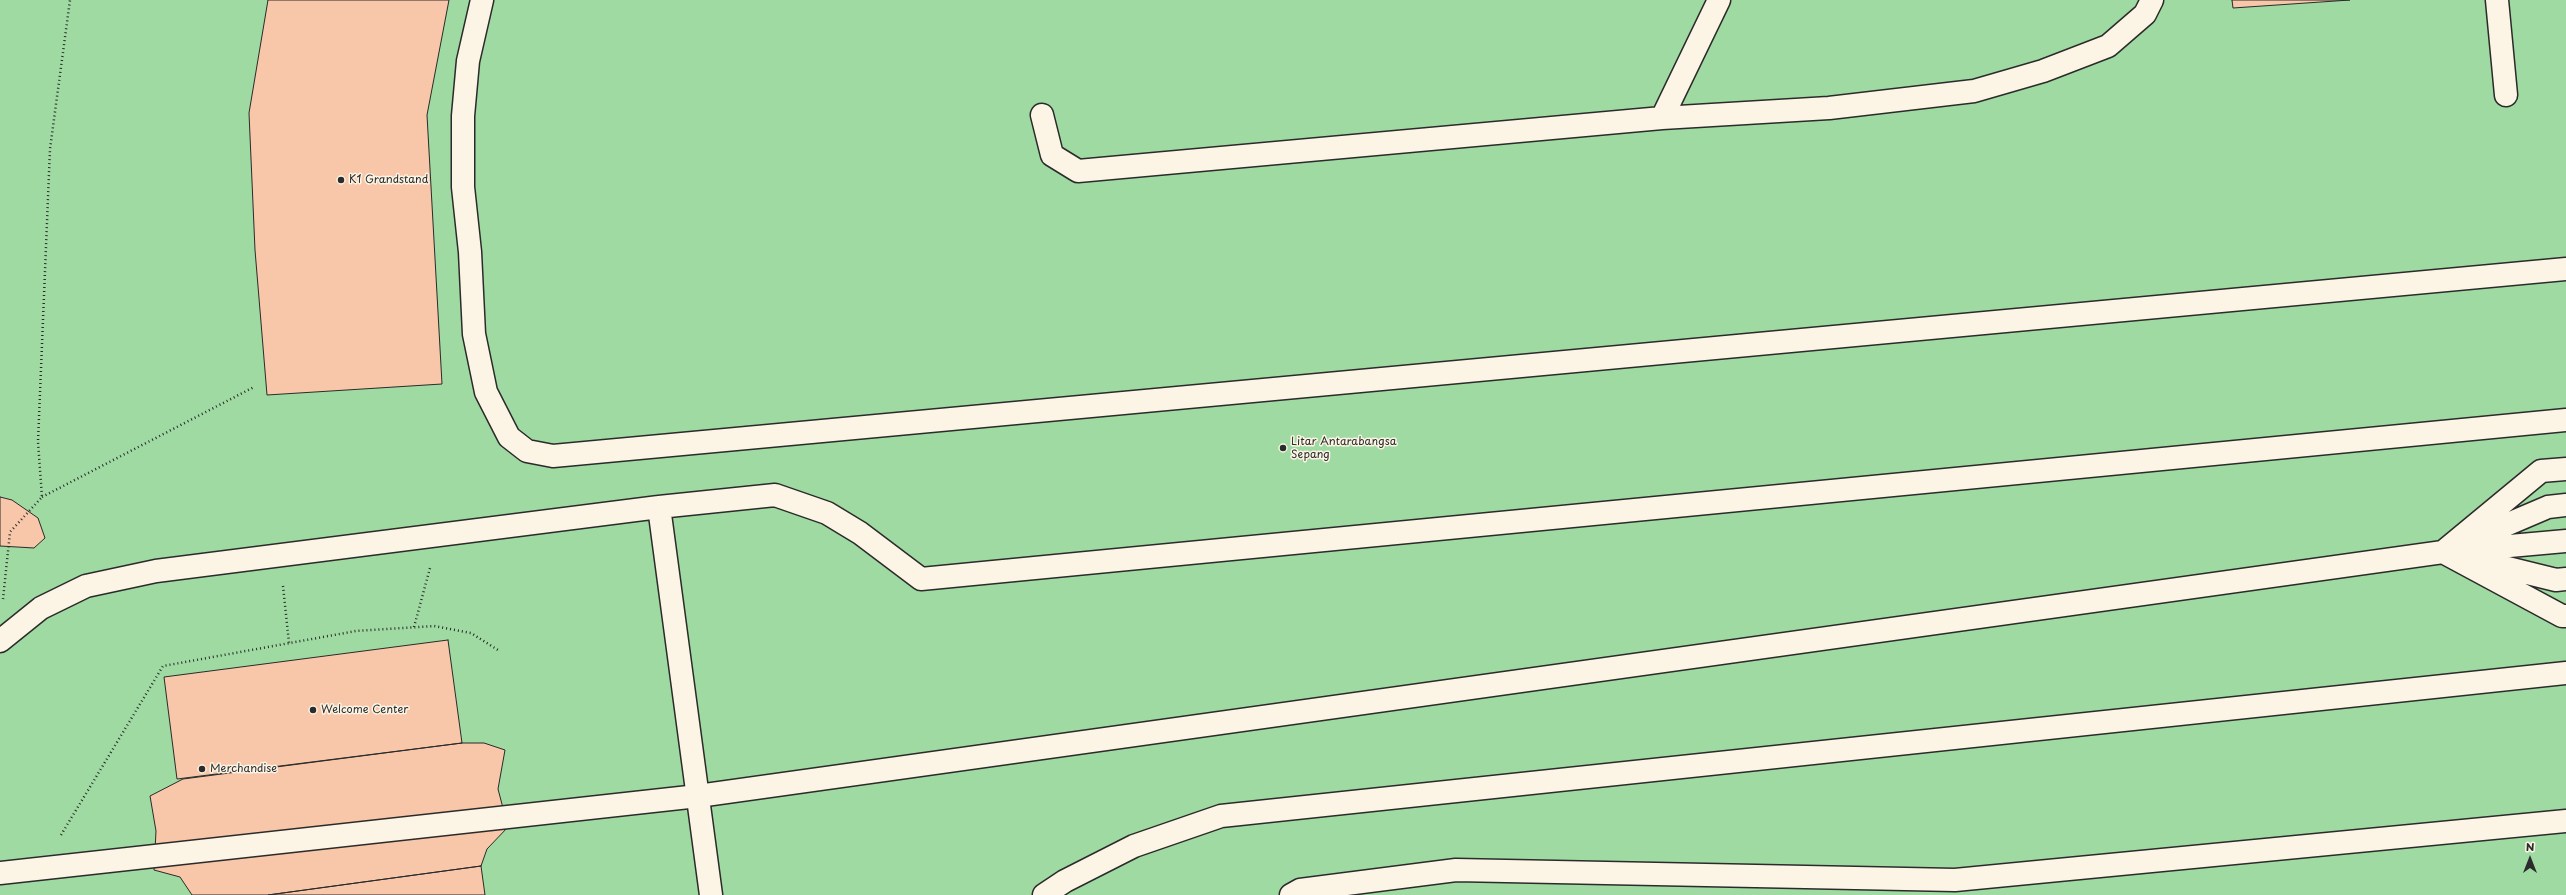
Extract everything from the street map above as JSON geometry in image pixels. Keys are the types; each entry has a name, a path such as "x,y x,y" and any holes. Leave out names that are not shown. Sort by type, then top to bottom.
{"street":[{"path":"482,0 468,61 463,116 463,187 470,252 474,334 486,392 509,436 527,451 553,456 2566,269"},
{"path":"1662,118 1719,0"},
{"path":"1042,115 1052,155 1078,171 1662,118 1829,108 1974,91 2043,71 2108,46 2145,14 2152,0"},
{"path":"2497,0 2506,95"},
{"path":"0,640 41,608 86,586 156,571 659,507 775,495 826,513 860,533 921,579 2566,420"},
{"path":"2443,552 2541,472 2566,469"},
{"path":"2443,552 2548,507 2566,505"},
{"path":"659,507 711,895"},
{"path":"0,873 42,866 698,796 2443,552 2566,541"},
{"path":"2443,552 2556,580 2566,579"},
{"path":"2443,552 2562,616 2566,616"},
{"path":"1044,895 1065,880 1134,846 1221,816 2566,673"},
{"path":"1291,895 1300,890 1456,870 1955,880 2566,821"}],"path":[{"path":"42,497 38,442 50,149 70,0"},
{"path":"3,600 10,532 42,497 254,387"},
{"path":"414,627 439,535"},
{"path":"280,555 289,643"},
{"path":"42,866 163,666 356,631 434,626 471,633 498,650"}],"green space":[{"name":"Litar Antarabangsa Sepang","path":"0,0 2566,0 2566,895 0,895"}],"building":[{"name":"K1 Grandstand","path":"268,0 449,0 427,115 442,384 267,395 255,250 249,113"},
{"path":"2232,0 2350,0 2233,8"},
{"path":"0,497 12,500 38,518 45,538 34,548 0,546"},
{"name":"Welcome Center","path":"448,640 462,743 177,779 164,677"},
{"path":"462,743 484,743 505,750 498,789 508,827 487,849 481,866 268,895 192,895 180,877 154,870 156,831 150,796 183,779"},
{"path":"481,866 485,895 268,895"}],"place":[{"name":"K1 Grandstand","path":"341,180"},
{"name":"Litar Antarabangsa Sepang","path":"1283,448"},
{"name":"Welcome Center","path":"313,710"},
{"name":"Merchandise","path":"202,769"}]}
